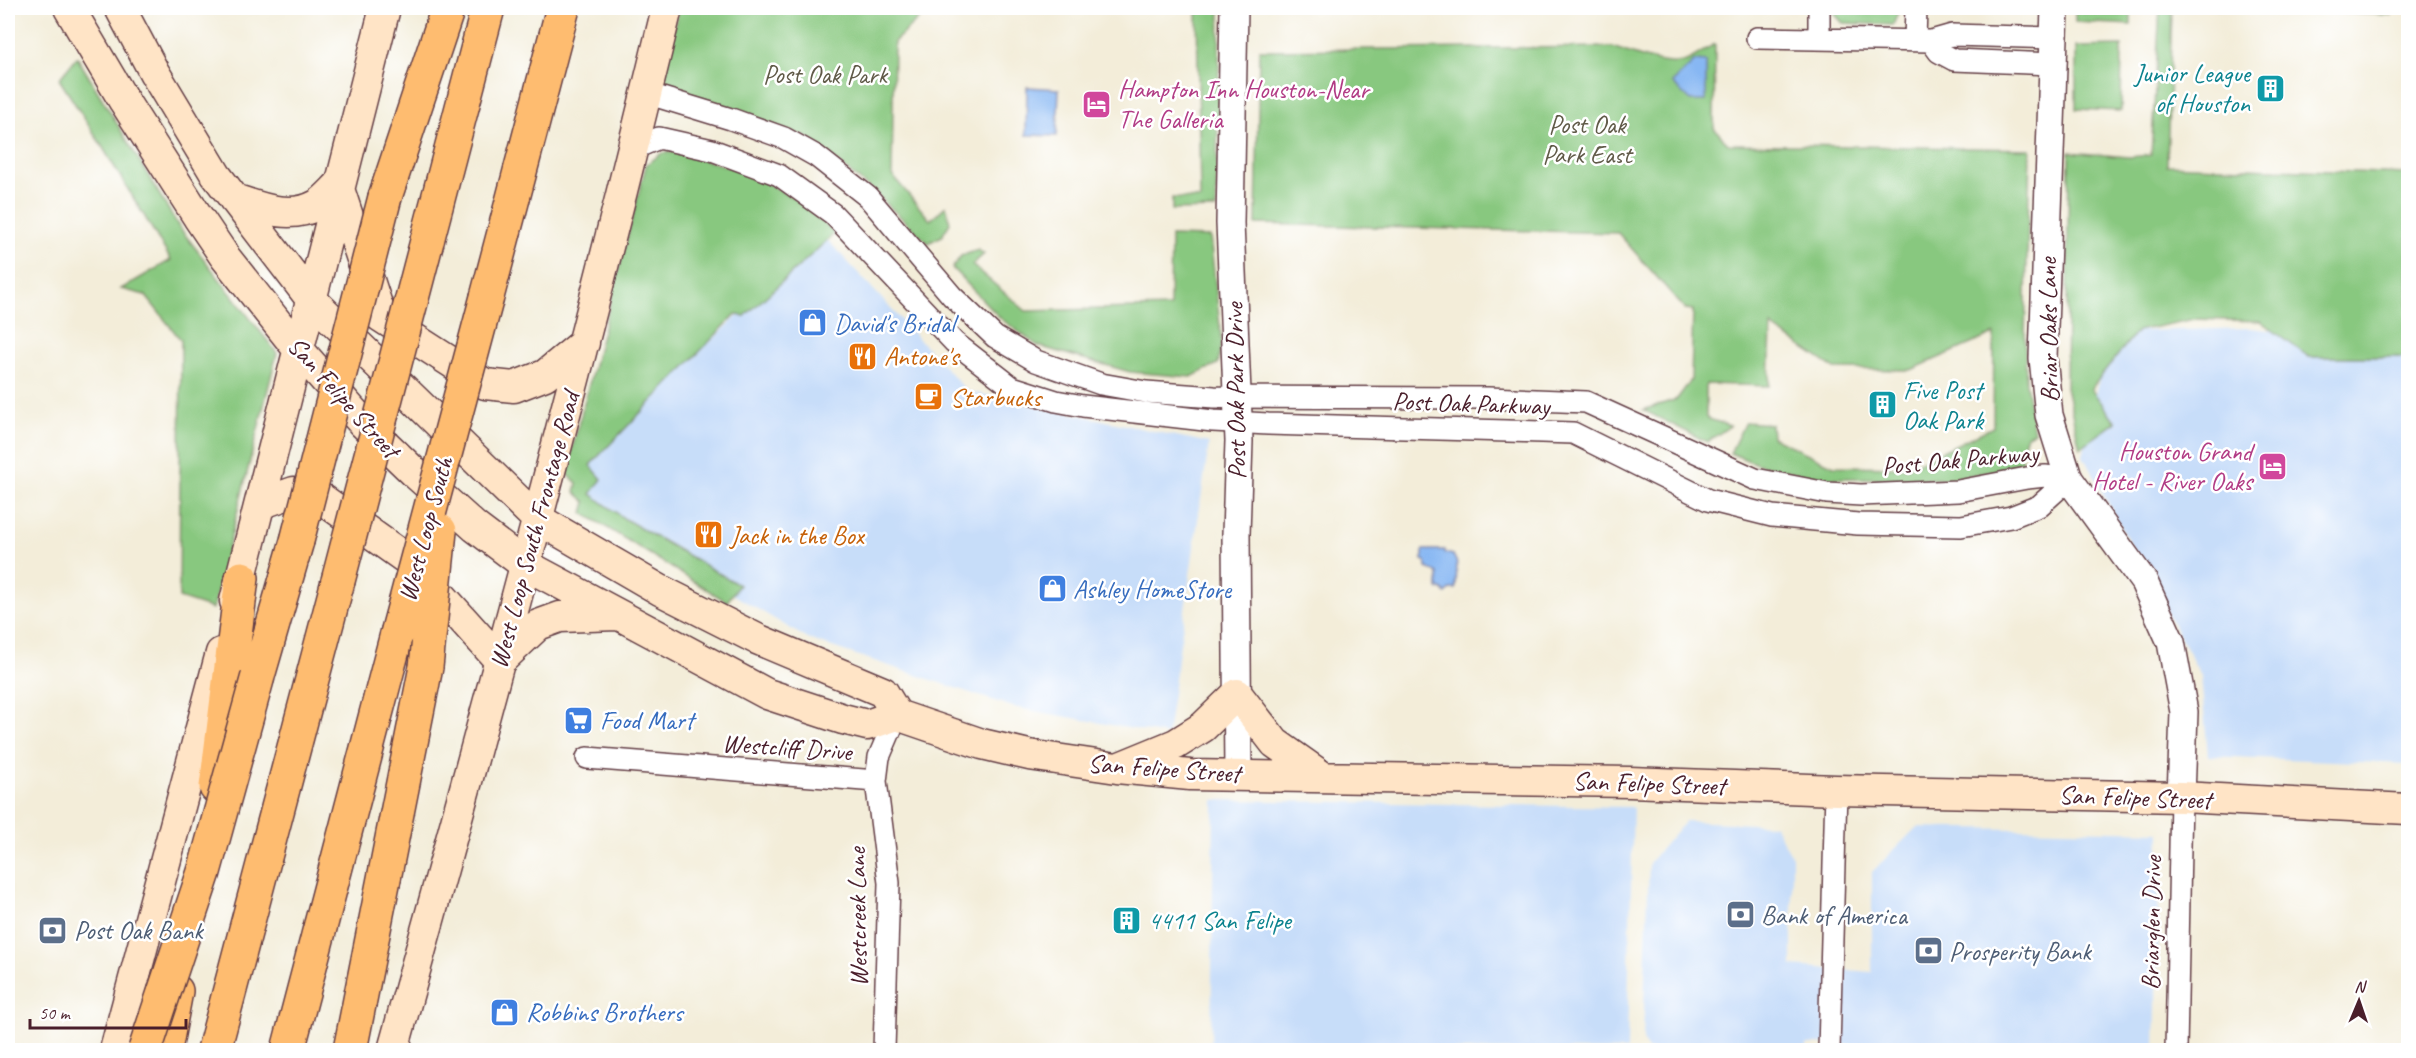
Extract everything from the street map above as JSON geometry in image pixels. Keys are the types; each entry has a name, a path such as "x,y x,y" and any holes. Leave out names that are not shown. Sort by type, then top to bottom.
{"highway":[{"path":"144,1050 204,872 297,541 385,197 448,8"},
{"path":"214,1050 488,8"},
{"name":"West Loop South","path":"288,1050 563,8"},
{"path":"350,1050 426,667 451,430"},
{"path":"165,1050 220,763 242,578"}],"main road":[{"name":"San Felipe Street","path":"120,8 216,175 311,298 536,519 660,590 747,634 883,692 897,715"},
{"path":"115,1050 242,578 384,8"},
{"name":"West Loop South Frontage Road","path":"393,1050 500,661 584,343 667,8"},
{"name":"San Felipe Street","path":"81,12 124,101 225,257 298,349 363,423 417,476 475,527 524,564 766,694 867,725 897,715 982,744 1029,755 1117,768 1190,775 1630,782 1836,790 2181,797 2409,809"},
{"path":"234,199 267,210 295,213 317,205 338,186"},
{"path":"338,186 381,317 485,384 514,387 545,375 584,343"},
{"path":"260,504 294,492 315,494 412,563 500,661 538,625 560,617 620,615"},
{"path":"1117,768 1176,744 1203,727 1237,694 1275,743 1323,777"}],"street":[{"name":"Post Oak Park Drive","path":"1234,8 1230,223 1238,410 1238,774"},
{"path":"1819,8 1819,38"},
{"path":"1916,8 1923,40"},
{"name":"Briar Oaks Lane","path":"2055,8 2043,358 2049,416 2069,479 2144,582 2171,642 2184,712 2181,797"},
{"path":"1757,38 1923,40 1952,35 2054,51"},
{"name":"Post Oak Parkway","path":"646,93 731,119 783,138 816,156 868,197 952,296 995,337 1036,361 1101,384 1238,410 1488,398 1586,402 1755,479 1827,494 1958,491 2045,476 2069,479"},
{"name":"Post Oak Parkway","path":"633,149 659,138 712,150 779,175 833,214 954,342 1012,387 1056,401 1083,406 1238,410 1573,433 1708,500 1772,516 1858,524 1961,526 2011,517 2039,506 2069,479"},
{"path":"905,292 930,270"},
{"name":"Westcreek Lane","path":"884,1050 889,883 876,781 879,756 897,715"},
{"name":"Westcliff Drive","path":"587,758 876,781"},
{"path":"1829,1050 1836,790"},
{"name":"Briarglen Drive","path":"2176,1050 2181,797"}],"shaded area":[{"path":"823,235 967,391 1209,443 1167,735 1013,707 808,639 596,513 578,467"},
{"path":"2251,328 2408,348 2408,764 2208,756 2201,676 2083,456 2109,332"},
{"path":"1214,800 1633,807 1627,1050 1211,1050"},
{"path":"1685,821 1774,825 1792,856 1792,966 1872,972 1872,872 1917,827 2160,832 2155,1050 1807,1044 1807,1050 1647,1050 1643,1039 1649,863"}],"green space":[{"name":"Post Oak Park","path":"679,8 930,8 894,42 892,175 930,220 946,206 950,223 942,236 928,243 873,191 806,137 658,90"},
{"path":"1197,8 1220,8 1216,209 1172,210 1172,198 1200,199"},
{"path":"1829,8 1900,8 1893,25 1843,23"},
{"path":"2075,8 2131,8 2131,25 2075,22"},
{"path":"2160,8 2172,8 2167,165 2408,174 2408,357 2309,357 2260,321 2194,319 2137,331 2091,389 2116,422 2080,448 2066,387 2069,152 2129,157 2151,155"},
{"path":"2217,8 2390,8 2391,15"},
{"name":"Post Oak Park East","path":"1715,44 1714,128 1728,144 2030,149 2025,337 2026,383 2034,432 2027,435 2020,454 2023,461 1994,471 1949,479 1820,478 1757,464 1730,453 1745,422 1771,424 1772,437 1834,466 1909,467 1993,427 1994,334 1911,370 1835,369 1771,326 1769,386 1706,384 1706,418 1730,426 1707,442 1643,410 1677,399 1691,380 1693,310 1685,309 1618,233 1256,224 1259,50 1612,47 1659,62 1678,63 1690,59"},
{"path":"2122,46 2121,111 2076,109 2076,47"},
{"path":"77,57 179,227 277,353 213,609 179,598 181,340 145,295 121,289 171,260 59,79"},
{"path":"675,152 744,171 798,200 835,233 744,317 736,314 590,465 602,479 591,494 625,519 739,585 727,602 583,513 586,502 575,492 577,483 566,473 646,165 662,153"},
{"path":"1171,236 1210,237 1222,344 1218,364 1191,377 1130,372 1038,346 1000,318 952,268 961,256 978,250 984,254 972,265 1026,311 1170,307"}],"water":[{"path":"1695,61 1706,62 1706,101 1691,101 1672,83"},
{"path":"1027,87 1059,89 1057,136 1026,135"},
{"path":"1423,550 1445,550 1445,553 1453,555 1457,563 1456,589 1451,589 1446,594 1442,589 1438,589 1438,573 1427,568 1426,561 1423,560"}],"place":[{"name":"Junior League of Houston","path":"2271,88"},
{"name":"Hampton Inn Houston-Near The Galleria","path":"1097,104"},
{"name":"David's Bridal","path":"813,323"},
{"name":"Antone's","path":"863,356"},
{"name":"Starbucks","path":"929,397"},
{"name":"Five Post Oak Park","path":"1882,405"},
{"name":"Houston Grand Hotel - River Oaks","path":"2273,466"},
{"name":"Jack in the Box","path":"709,535"},
{"name":"Ashley HomeStore","path":"1052,589"},
{"name":"Food Mart","path":"579,720"},
{"name":"Bank of America","path":"1740,915"},
{"name":"4411 San Felipe","path":"1127,920"},
{"name":"Post Oak Bank","path":"53,930"},
{"name":"Prosperity Bank","path":"1928,951"},
{"name":"Robbins Brothers","path":"505,1012"}]}
